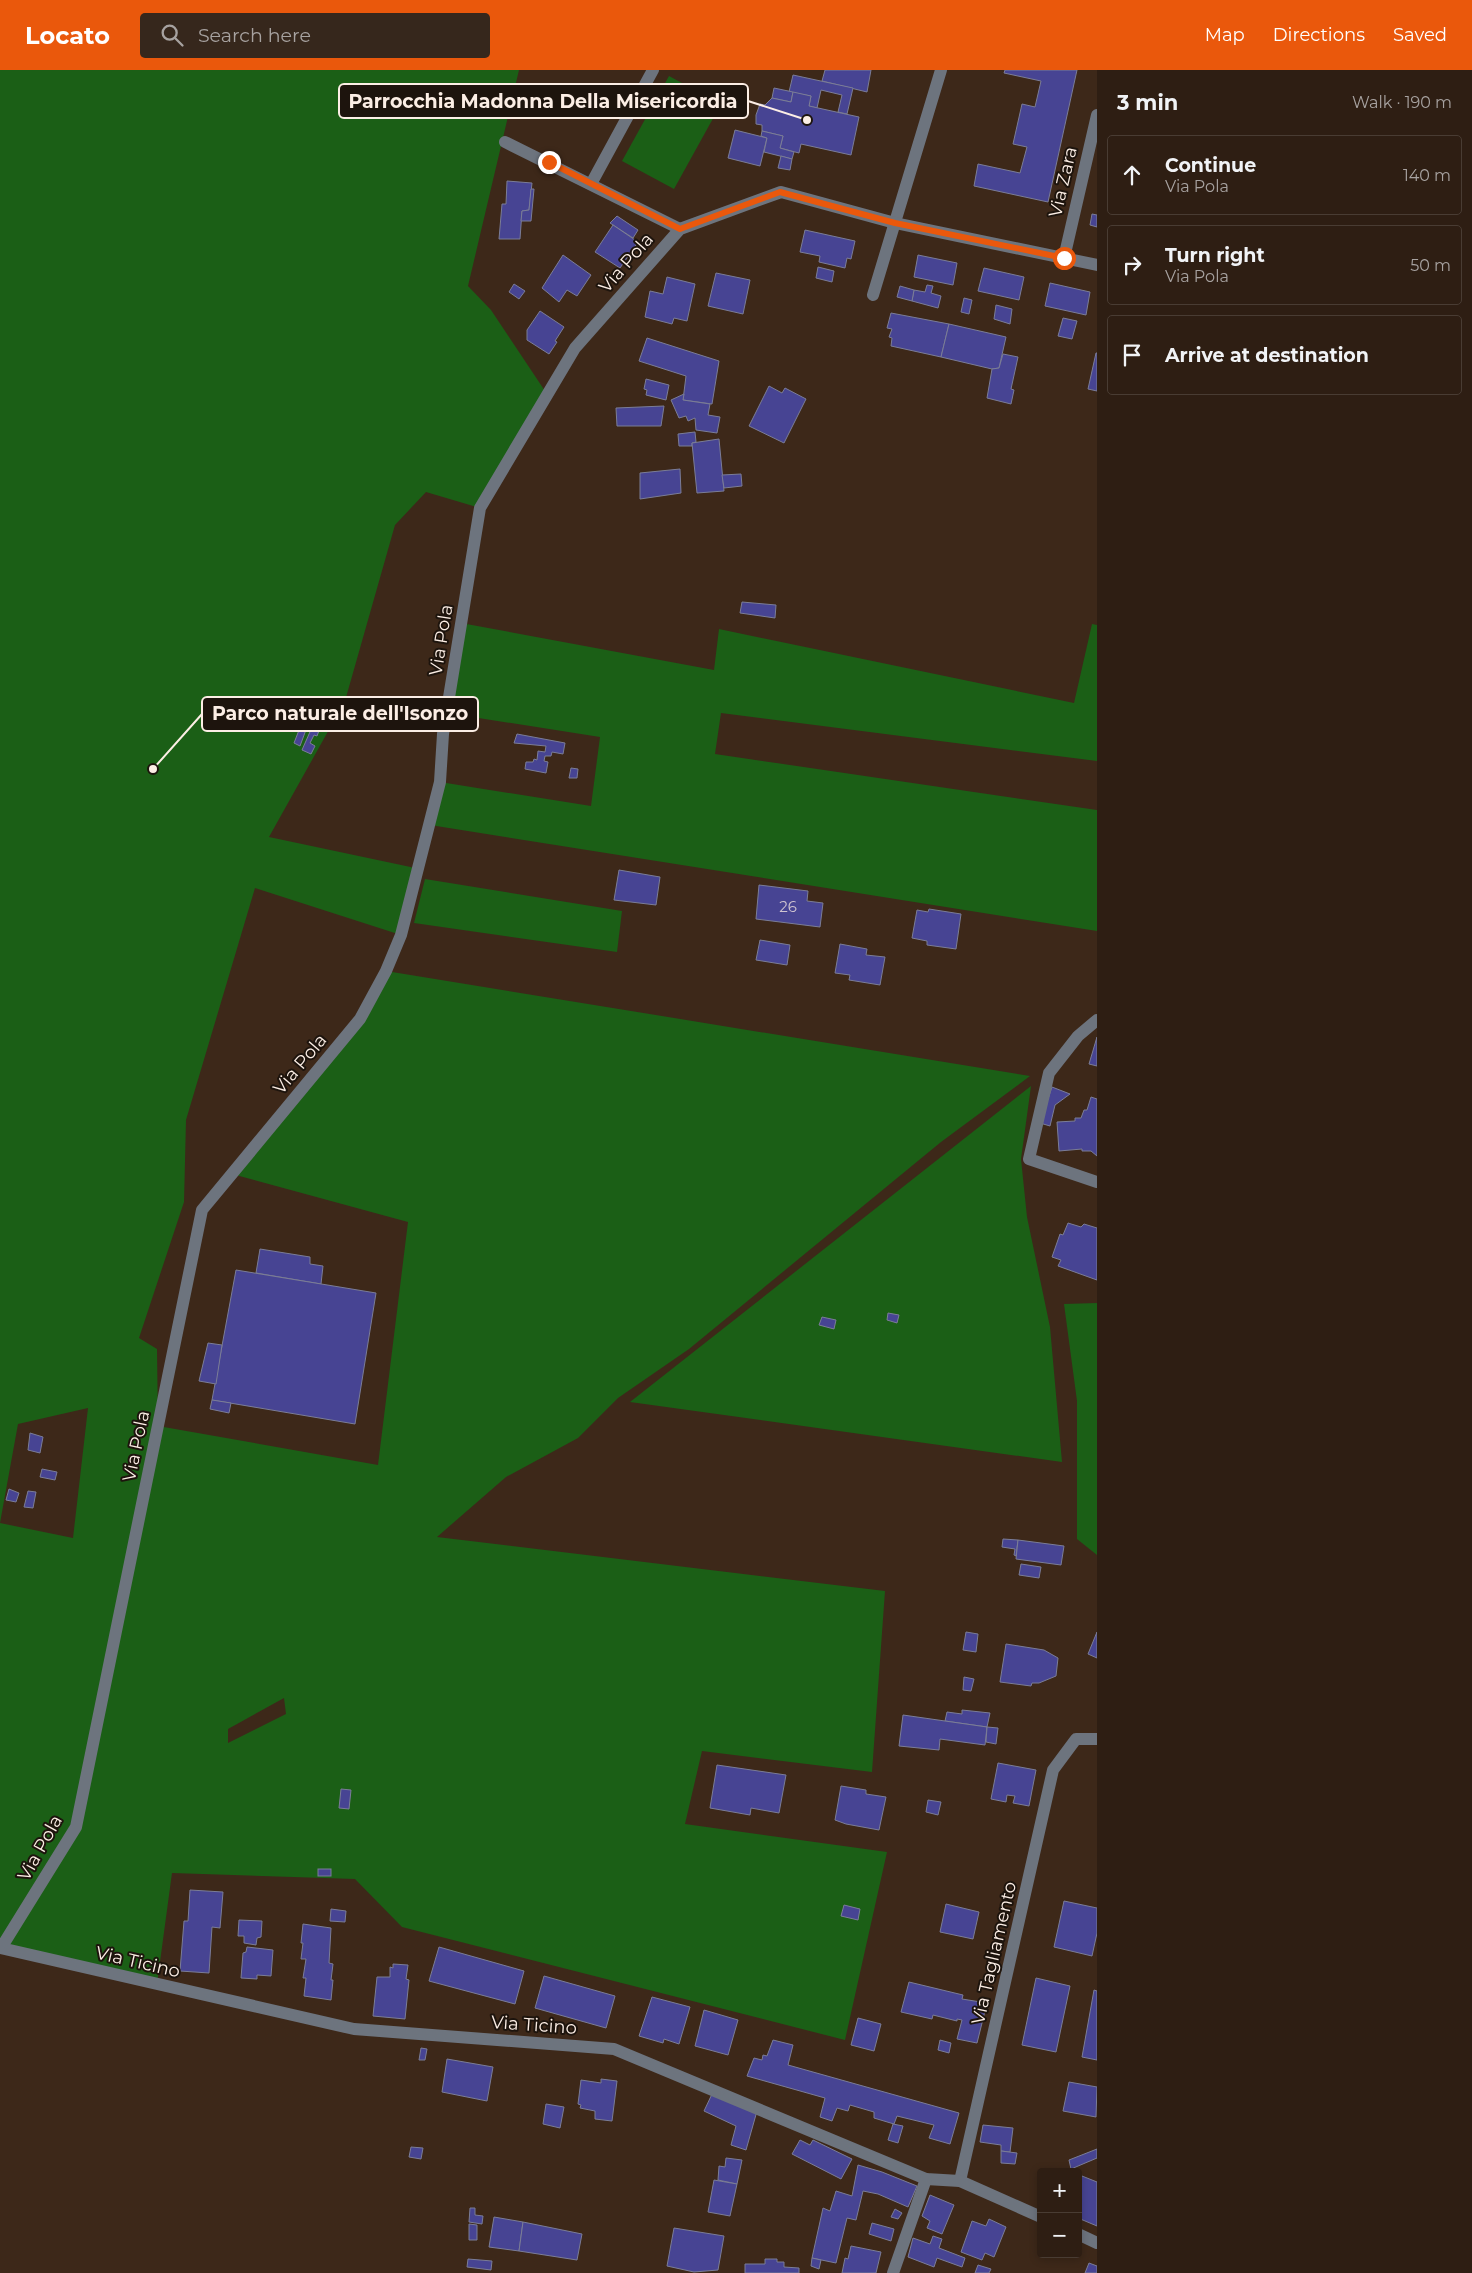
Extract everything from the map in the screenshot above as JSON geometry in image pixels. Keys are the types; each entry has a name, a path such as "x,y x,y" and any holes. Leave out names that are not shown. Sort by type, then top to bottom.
{"street":[{"path":"591,184 653,70"},
{"path":"873,295 941,70"},
{"name":"Via Zara","path":"1064,258 1097,115"},
{"name":"Via Pola","path":"505,142 680,229"},
{"name":"Via Pola","path":"1,1948 76,1827 202,1210 360,1019 386,971 401,935 420,868 440,782 443,734 480,508 575,348 680,229 780,192 895,223 1097,265"},
{"path":"1097,1020 1078,1036 1049,1073 1029,1159 1097,1182"},
{"name":"Via Tagliamento","path":"960,2181 1053,1770 1076,1739 1097,1739"},
{"name":"Via Ticino","path":"1,1948 354,2029 614,2049 926,2179 960,2181 1037,2215"},
{"path":"893,2273 926,2179"},
{"path":"1082,2236 1097,2243"}],"green space":[{"path":"0,70 519,70 468,286 491,310 547,394 480,508 426,492 395,525 345,701 269,837 420,869 401,935 255,888 186,1120 184,1202 139,1338 157,1349 158,1426 378,1465 408,1222 232,1174 360,1019 386,971 1030,1076 941,1142 689,1349 618,1398 578,1438 506,1477 437,1537 885,1591 872,1772 702,1751 685,1824 887,1852 845,2040 402,1927 355,1879 172,1873 157,1984 0,1949","holes":["88,1408 73,1538 0,1523 18,1424","284,1698 286,1714 228,1743 228,1729"]},
{"path":"669,76 721,104 674,189 622,161"},
{"path":"461,623 714,670 719,629 1074,703 1092,624 1097,625 1097,761 721,713 715,754 1097,810 1097,931 430,825 440,782 591,806 600,737 447,713"},
{"path":"425,879 622,911 617,952 414,923"},
{"path":"1031,1086 1021,1159 1027,1217 1050,1327 1062,1462 630,1402"},
{"path":"1097,1303 1097,1555 1077,1539 1077,1401 1064,1304"}],"building":[{"path":"825,70 871,70 867,92 822,81"},
{"path":"1005,70 1077,70 1048,202 974,186 978,164 1020,173 1027,147 1013,144 1022,104 1035,107 1041,81 1004,73"},
{"path":"793,75 853,88 847,114 838,112 842,95 821,90 817,108 809,106 811,96 789,92"},
{"path":"774,88 793,92 791,102 772,98"},
{"path":"793,92 811,96 809,106 859,117 851,155 801,144 799,153 780,148 783,136 762,131 762,125 756,124 756,115 760,104 765,105 772,98 791,102"},
{"path":"735,130 767,138 760,166 728,158"},
{"path":"762,131 783,136 780,148 794,152 792,159 764,152 767,138 761,136"},
{"path":"781,156 792,159 790,170 778,168"},
{"path":"507,181 532,183 529,210 522,211 520,239 499,239 502,204 506,204"},
{"path":"531,189 534,189 531,221 521,221 522,211 529,210"},
{"path":"1092,214 1097,215 1097,227 1090,225"},
{"path":"617,216 638,230 633,238 610,223"},
{"path":"613,225 638,242 620,268 595,252"},
{"path":"805,230 855,241 851,259 847,258 845,268 819,262 820,256 800,252"},
{"path":"563,255 591,275 577,296 567,290 559,302 542,288"},
{"path":"918,255 957,263 953,285 914,277"},
{"path":"818,267 834,271 832,282 816,278"},
{"path":"984,268 1024,277 1019,300 978,291"},
{"path":"716,273 750,280 743,314 708,306"},
{"path":"667,277 695,284 687,321 674,318 672,324 645,317 650,291 663,294"},
{"path":"1050,283 1090,292 1086,315 1045,306"},
{"path":"514,284 525,291 519,299 509,292"},
{"path":"927,285 933,286 931,293 941,296 938,308 912,301 914,290 925,292"},
{"path":"900,286 914,290 912,301 897,297"},
{"path":"964,298 972,300 969,314 961,312"},
{"path":"996,305 1012,309 1010,324 994,319"},
{"path":"540,311 564,327 549,354 527,340 527,330"},
{"path":"891,313 949,324 941,357 891,346 892,338 889,337 892,329 887,328"},
{"path":"1063,318 1077,321 1072,339 1058,336"},
{"path":"949,324 1006,337 999,368 992,369 941,357"},
{"path":"647,338 719,361 712,404 683,400 686,376 639,361"},
{"path":"1097,353 1097,391 1088,389"},
{"path":"1003,354 1018,357 1011,389 1014,390 1011,404 987,398 992,369 999,368"},
{"path":"646,379 669,385 666,400 646,395 647,390 644,389"},
{"path":"769,386 782,393 785,388 806,399 784,443 749,426"},
{"path":"684,394 683,400 710,404 708,415 720,417 717,433 696,430 695,418 688,421 686,416 679,418 671,400"},
{"path":"664,406 661,426 617,426 616,408"},
{"path":"695,432 696,442 692,443 692,446 679,446 678,434"},
{"path":"719,439 724,491 697,493 692,443"},
{"path":"680,469 681,493 640,499 640,473"},
{"path":"741,474 742,486 724,488 722,475"},
{"path":"742,602 776,605 775,618 740,613"},
{"path":"301,725 307,727 300,746 294,743"},
{"path":"313,725 320,728 317,736 314,735 310,743 315,746 311,754 302,750"},
{"path":"517,734 565,743 563,754 552,752 551,756 545,756 544,761 548,762 546,773 525,769 526,762 533,762 534,759 537,760 538,751 545,752 546,746 514,743"},
{"path":"571,768 578,769 577,778 569,778"},
{"path":"619,870 660,877 656,905 614,900"},
{"path":"759,885 808,891 807,901 823,903 820,927 756,919"},
{"path":"929,909 961,914 956,949 927,945 927,941 912,938 917,910 928,912"},
{"path":"760,940 790,945 787,965 756,960"},
{"path":"840,944 867,949 866,955 885,957 880,985 849,980 850,975 835,973"},
{"path":"1097,1037 1097,1066 1089,1064"},
{"path":"1052,1087 1070,1094 1055,1105 1050,1126 1040,1123"},
{"path":"1091,1097 1097,1099 1097,1156 1091,1151 1082,1151 1082,1149 1059,1151 1057,1122 1075,1121 1075,1118 1081,1118 1084,1110 1087,1110"},
{"path":"1068,1223 1081,1227 1084,1224 1097,1228 1097,1280 1058,1266 1061,1260 1052,1257 1060,1234 1063,1235"},
{"path":"260,1249 310,1257 310,1264 323,1266 321,1284 256,1273"},
{"path":"236,1270 376,1293 355,1424 212,1400"},
{"path":"888,1313 899,1315 897,1323 887,1320"},
{"path":"822,1317 836,1320 834,1329 819,1325"},
{"path":"208,1343 222,1345 216,1384 199,1381"},
{"path":"212,1400 231,1403 229,1413 210,1409"},
{"path":"30,1433 43,1437 40,1453 28,1450"},
{"path":"42,1469 57,1472 55,1480 40,1477"},
{"path":"9,1489 19,1493 16,1502 6,1500"},
{"path":"28,1491 36,1492 33,1508 24,1507"},
{"path":"1003,1539 1018,1540 1016,1556 1014,1555 1015,1549 1002,1547"},
{"path":"1018,1540 1064,1546 1061,1565 1016,1559"},
{"path":"1021,1564 1041,1567 1039,1578 1019,1575"},
{"path":"966,1632 978,1634 976,1652 963,1650"},
{"path":"1097,1632 1097,1658 1088,1654"},
{"path":"1006,1644 1044,1650 1058,1658 1056,1676 1039,1683 1032,1683 1031,1686 1000,1682"},
{"path":"964,1677 974,1679 971,1691 963,1690"},
{"path":"962,1710 990,1713 987,1727 945,1721 947,1712 962,1714"},
{"path":"903,1715 987,1727 985,1745 940,1739 939,1750 899,1746"},
{"path":"987,1727 998,1728 996,1744 986,1742"},
{"path":"998,1763 1036,1770 1029,1806 1013,1803 1015,1796 1007,1795 1006,1802 991,1799"},
{"path":"717,1765 786,1775 779,1813 751,1808 750,1815 710,1808"},
{"path":"841,1786 866,1790 866,1794 886,1797 879,1830 835,1820"},
{"path":"341,1789 351,1790 349,1809 339,1808"},
{"path":"928,1800 941,1802 938,1815 926,1812"},
{"path":"318,1869 331,1869 331,1876 318,1876"},
{"path":"190,1890 223,1892 220,1928 212,1927 209,1973 180,1971 184,1921 188,1921"},
{"path":"1064,1901 1097,1908 1097,1933 1092,1956 1054,1947"},
{"path":"946,1904 979,1912 973,1939 940,1932"},
{"path":"844,1905 860,1909 858,1920 841,1916"},
{"path":"331,1909 346,1911 345,1922 330,1921"},
{"path":"239,1920 262,1921 261,1937 257,1938 256,1945 244,1943 244,1936 238,1936"},
{"path":"303,1924 331,1928 329,1963 333,1964 331,1980 333,1980 331,2000 304,1996 306,1978 303,1978 306,1959 301,1959"},
{"path":"247,1947 273,1950 271,1976 257,1975 257,1979 241,1978 243,1953 246,1952"},
{"path":"439,1947 524,1971 515,2004 429,1981"},
{"path":"393,1964 408,1965 406,1979 409,1980 405,2019 373,2016 377,1977 390,1977 390,1967 393,1968"},
{"path":"544,1976 615,1996 606,2028 535,2008"},
{"path":"1036,1978 1070,1986 1056,2052 1022,2045"},
{"path":"909,1982 963,1995 962,1999 987,2003 977,2043 957,2039 962,2020 957,2019 957,2021 933,2015 932,2019 901,2012"},
{"path":"1094,1990 1097,1991 1097,2060 1082,2057"},
{"path":"652,1997 690,2007 679,2044 664,2039 663,2043 639,2036"},
{"path":"704,2010 738,2020 728,2055 695,2046"},
{"path":"858,2018 881,2024 874,2051 851,2045"},
{"path":"773,2040 793,2045 788,2065 959,2113 950,2144 929,2138 934,2125 897,2116 894,2124 874,2118 874,2112 850,2105 848,2111 837,2108 832,2121 820,2117 825,2098 747,2076 754,2058 762,2060 763,2055 767,2056"},
{"path":"940,2040 951,2043 949,2053 938,2050"},
{"path":"421,2048 427,2049 425,2060 419,2060"},
{"path":"447,2059 493,2067 487,2101 442,2092"},
{"path":"601,2079 617,2081 612,2121 595,2119 595,2111 580,2108 581,2105 578,2104 581,2080 601,2083"},
{"path":"1069,2082 1097,2087 1096,2117 1063,2111"},
{"path":"713,2092 757,2111 746,2150 731,2145 736,2126 704,2111"},
{"path":"546,2104 564,2107 560,2128 543,2124"},
{"path":"893,2124 903,2126 898,2143 888,2140"},
{"path":"983,2125 1013,2128 1010,2152 1001,2151 1001,2145 980,2142"},
{"path":"800,2140 810,2145 813,2140 852,2159 841,2179 792,2154"},
{"path":"411,2147 423,2148 421,2159 409,2157"},
{"path":"1097,2149 1097,2158 1073,2168 1071,2168 1069,2160"},
{"path":"1001,2151 1017,2153 1015,2164 1001,2163"},
{"path":"726,2158 742,2160 737,2184 718,2180 719,2166 725,2167"},
{"path":"858,2165 917,2186 908,2207 878,2194 863,2191 856,2220 847,2218 836,2263 812,2258 823,2208 830,2211 836,2191 852,2196"},
{"path":"1082,2176 1097,2182 1097,2226 1082,2220"},
{"path":"714,2180 737,2184 730,2216 708,2212"},
{"path":"930,2195 954,2205 942,2234 927,2228 930,2221 922,2216"},
{"path":"470,2208 475,2208 475,2215 483,2216 482,2224 469,2222"},
{"path":"895,2209 902,2213 898,2219 891,2217"},
{"path":"494,2217 523,2222 519,2251 489,2247"},
{"path":"989,2219 1006,2227 994,2257 985,2253 982,2260 961,2252 972,2221 986,2226"},
{"path":"523,2222 582,2234 577,2260 519,2251"},
{"path":"872,2223 894,2229 891,2241 869,2234"},
{"path":"469,2224 477,2225 477,2240 469,2240"},
{"path":"674,2228 724,2236 718,2270 694,2272 667,2266"},
{"path":"933,2236 942,2239 939,2248 965,2258 962,2267 937,2258 934,2267 908,2257 913,2238 930,2244"},
{"path":"851,2246 881,2252 876,2273 842,2273 845,2258 848,2259"},
{"path":"812,2258 821,2260 819,2269 811,2266"},
{"path":"468,2259 492,2261 491,2270 467,2267"},
{"path":"765,2259 777,2259 777,2262 784,2262 784,2267 799,2268 799,2273 745,2273 745,2264 765,2264"},
{"path":"1089,2263 1097,2266 1097,2273 1085,2273"},
{"path":"978,2265 991,2269 989,2273 975,2273"}],"place":[{"name":"Parrocchia Madonna Della Misericordia","path":"807,120"},
{"name":"Parco naturale dell'Isonzo","path":"153,769"}],"route":[{"path":"549,162 680,229 780,192 895,223 1064,258"}]}
